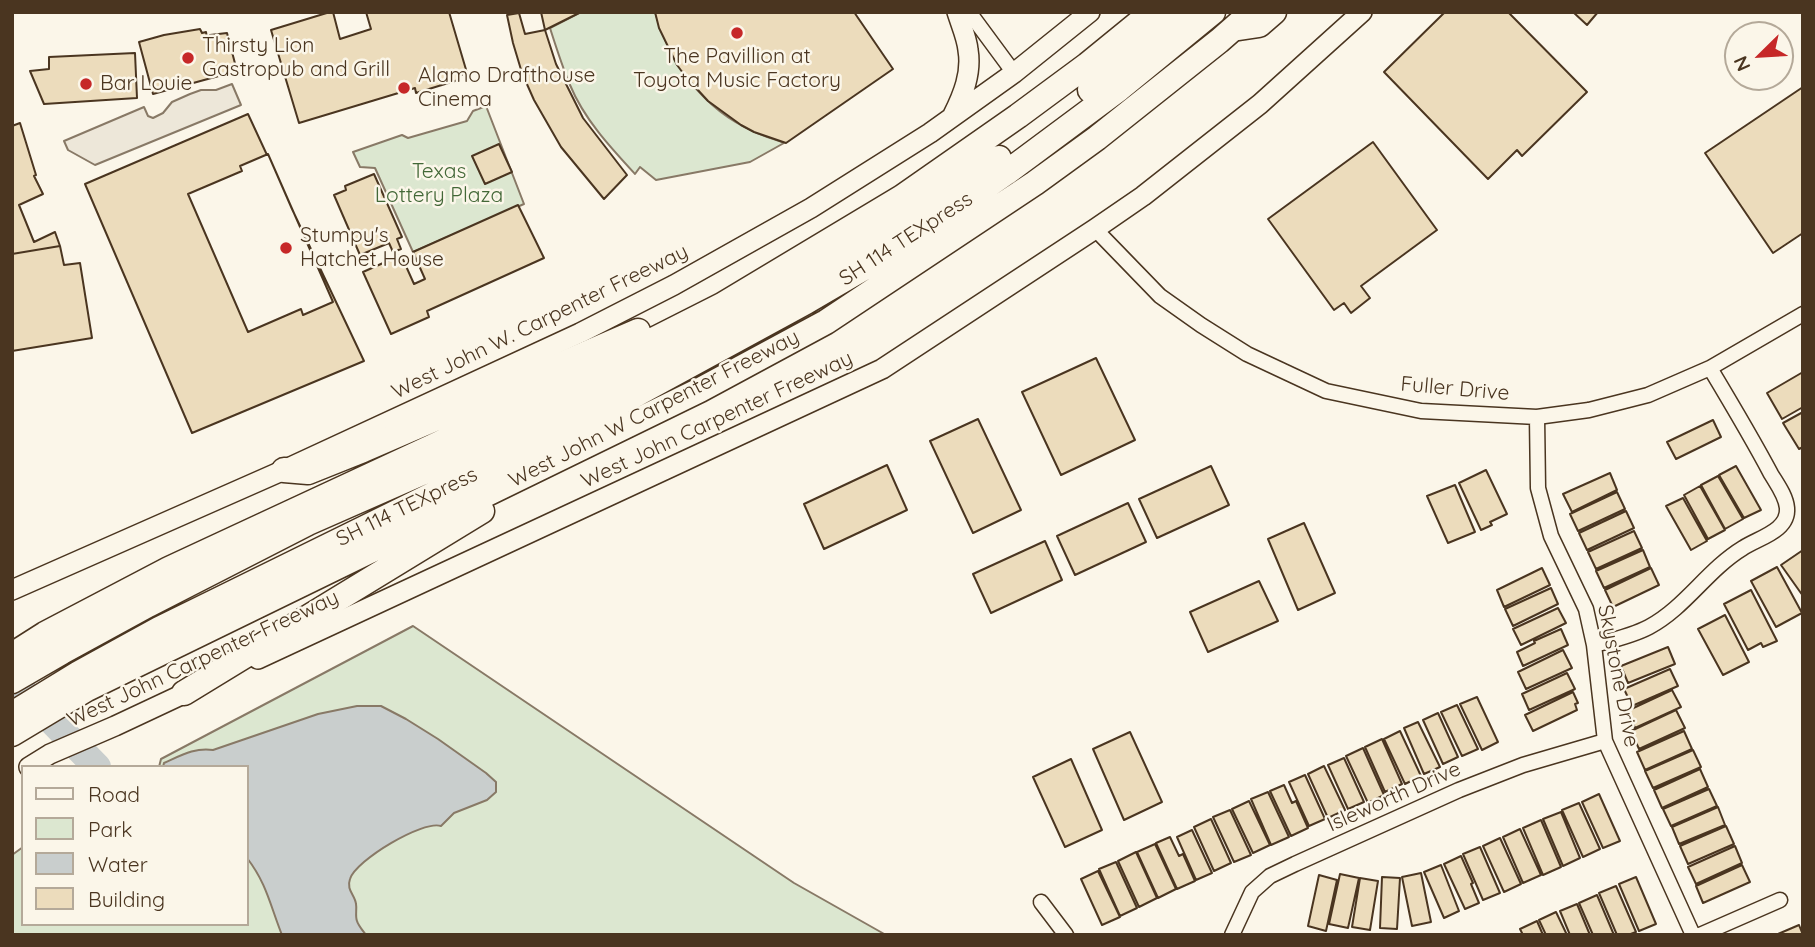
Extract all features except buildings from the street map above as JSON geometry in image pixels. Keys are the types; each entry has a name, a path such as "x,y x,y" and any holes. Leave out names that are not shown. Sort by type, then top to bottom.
{"highway":[{"path":"12,655 53,643 169,569 550,392 722,305 902,197 1048,94 1152,12"},
{"name":"SH 114 TEXpress","path":"12,681 53,643 308,523 515,432 728,325 890,230 996,160 1109,75 1184,12"},
{"name":"SH 114 TEXpress","path":"83,681 159,629 637,394 806,302 900,247 1119,89 1213,12"},
{"name":"West John W Carpenter Freeway","path":"18,723 83,681 700,390 826,322 1035,183 1097,138 1252,12"},
{"path":"1232,29 1259,25 1274,12"},
{"path":"284,470 308,472 690,308 722,305"},
{"path":"184,693 604,436"}],"main road":[{"path":"953,116 963,96 968,74 968,51 957,12"},
{"name":"West John W. Carpenter Freeway","path":"12,590 284,470 580,333 674,285 811,208 953,116 1014,73 1090,12"},
{"name":"West John Carpenter Freeway","path":"32,765 50,754 882,369 1143,196 1260,104 1362,12"}],"street":[{"path":"969,12 1014,73"},
{"name":"Fuller Drive","path":"1095,229 1160,296 1247,354 1326,391 1421,411 1537,417 1589,410 1648,395 1710,368 1803,314"},
{"path":"1594,645 1629,636 1668,615 1722,563 1778,529 1784,519 1787,509 1784,498 1753,438 1710,368"},
{"name":"Skystone Drive","path":"1537,417 1538,488 1551,536 1586,609 1594,645 1605,741 1693,935"},
{"name":"Isleworth Drive","path":"1232,935 1252,892 1270,876 1459,790 1510,770 1605,741"},
{"path":"1700,935 1780,900"},
{"path":"1041,902 1066,935"}],"green space":[{"path":"581,12 655,12 661,31 679,66 704,97 735,122 784,143 750,162 656,180 640,167 635,174 590,121 576,97 550,28"},
{"name":"Texas Lottery Plaza","path":"486,106 524,204 413,252 375,168 360,167 353,152 402,135 408,138 467,121 473,111"},
{"path":"413,626 794,883 886,935 12,935 12,855 21,848 21,926 248,926 248,765 160,765 161,759"}],"shaded area":[{"path":"232,84 241,105 95,165 68,150 64,141 144,107 148,116 153,118 163,113 172,102 190,94 201,90 216,90"}],"water":[{"path":"357,706 381,706 438,739 496,782 496,792 487,800 454,813 441,826 420,829 391,843 355,871 349,886 355,901 357,921 366,935 282,935 264,886 248,859 248,765 164,765 188,753 213,750 318,714"}],"waterway":[{"path":"12,680 95,765"}],"place":[{"name":"The Pavillion at Toyota Music Factory","path":"737,33"},
{"name":"Thirsty Lion Gastropub and Grill","path":"188,58"},
{"name":"Bar Louie","path":"86,84"},
{"name":"Alamo Drafthouse Cinema","path":"404,88"},
{"name":"Stumpy's Hatchet House","path":"286,248"}]}
